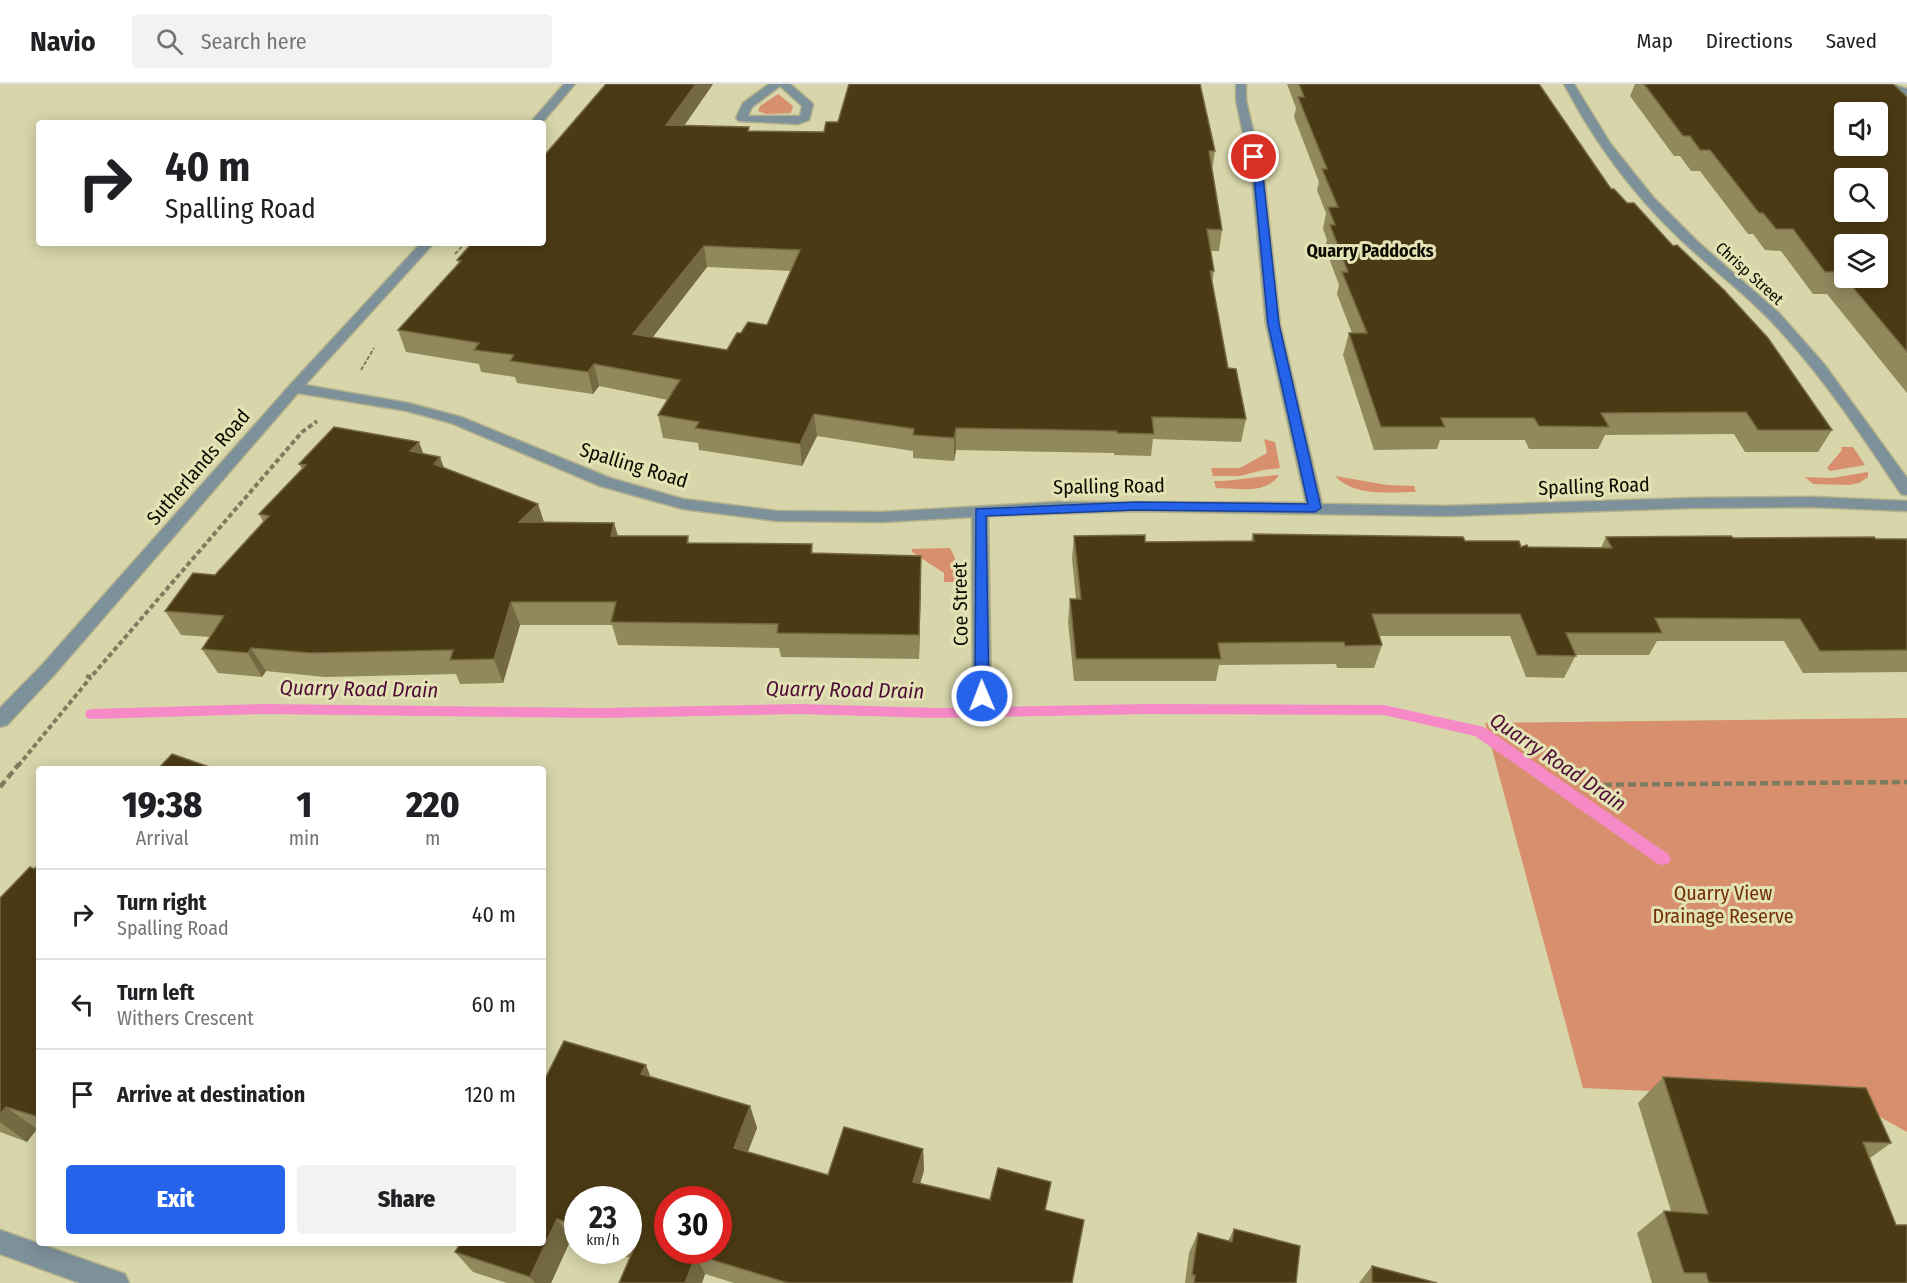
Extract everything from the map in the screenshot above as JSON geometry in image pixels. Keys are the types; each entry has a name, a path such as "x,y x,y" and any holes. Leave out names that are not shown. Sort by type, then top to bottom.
{"street":[{"path":"539,120 570,84"},
{"path":"776,84 747,105 743,119 798,121 805,118 808,105 784,84"},
{"path":"1240,84 1241,100 1258,177 1274,324 1315,508"},
{"name":"Chrisp Street","path":"1569,84 1610,150 1637,185 1681,232 1785,328 1827,380 1907,489"},
{"path":"1881,84 1907,92"},
{"name":"Sutherlands Road","path":"0,720 48,670 295,388 425,246"},
{"name":"Spalling Road","path":"295,388 398,405 456,420 605,482 683,504 777,516 882,517 1136,506 1446,511 1692,503 1791,502 1907,506"},
{"name":"Coe Street","path":"980,512 982,696"},
{"path":"0,1242 116,1283"}],"path":[{"path":"0,787 91,677 302,432 323,416"},
{"path":"82,675 91,677"},
{"path":"1580,785 1907,782"}],"green space":[{"path":"778,94 793,106 791,113 766,114 758,111 760,106"},
{"path":"1264,439 1275,442 1280,468 1240,476 1213,476 1211,468 1240,468 1267,453"},
{"path":"1841,447 1853,447 1865,465 1830,471 1827,468 1842,450"},
{"path":"1868,472 1868,477 1859,483 1849,485 1813,484 1805,477 1832,478"},
{"path":"1279,475 1267,485 1250,489 1216,488 1214,481 1231,480"},
{"path":"1335,476 1387,485 1414,486 1416,492 1372,492 1352,487"},
{"path":"950,548 955,558 955,582 944,582 944,573 912,552 912,549"},
{"name":"Quarry View Drainage Reserve","path":"1907,718 1907,1132 1850,1100 1583,1088 1485,723"}],"building":[{"path":"606,84 696,84 666,125 749,127 748,131 824,132 826,122 838,122 849,84 1200,84 1215,151 1209,151 1222,230 1207,229 1214,271 1210,271 1228,368 1236,369 1246,419 1152,417 1154,434 1117,433 1117,431 956,428 954,438 913,435 914,429 814,414 800,444 695,428 699,422 658,415 680,380 594,364 588,372 510,361 514,355 474,350 479,343 398,330 461,261 457,260 469,246 546,246 546,154","holes":["704,246 800,250 767,325 748,322 741,333 737,333 727,350 633,334"]},
{"path":"1299,84 1539,84 1611,189 1614,189 1627,203 1634,203 1673,246 1677,245 1724,290 1768,338 1832,430 1758,430 1746,412 1601,413 1609,427 1539,426 1534,418 1441,418 1445,427 1381,427 1349,333 1367,333 1342,272 1348,272 1330,225 1335,225 1328,207 1338,207 1322,169 1327,169 1298,97 1304,97"},
{"path":"1644,84 1893,84 1907,97 1907,352 1853,288 1888,288 1888,234 1834,234 1834,272 1825,272 1793,229 1776,229 1763,213 1759,213 1710,150 1700,150 1690,136 1683,136"},
{"path":"334,427 419,442 410,451 440,457 434,464 538,504 519,522 614,523 611,536 688,536 687,543 812,544 811,553 921,556 919,635 777,633 778,624 611,622 616,602 511,602 494,659 450,660 453,650 311,653 251,648 248,653 202,649 224,616 165,611 193,573 215,575 269,516 259,514 306,465 299,464"},
{"path":"1253,534 1463,537 1465,541 1519,541 1521,547 1527,545 1528,547 1612,548 1606,537 1731,536 1733,538 1874,537 1876,539 1907,539 1907,650 1820,651 1800,619 1655,618 1662,633 1566,633 1576,656 1537,655 1520,614 1372,614 1382,645 1345,646 1344,642 1218,643 1221,659 1076,659 1070,599 1081,599 1074,536 1145,535 1145,542 1254,541"},
{"path":"172,754 206,766 161,766"},
{"path":"30,867 34,869 36,867 36,1116 6,1107 0,1114 0,898"},
{"path":"564,1041 646,1065 641,1074 750,1106 734,1148 828,1175 844,1127 923,1149 913,1182 990,1200 998,1168 1051,1182 1045,1210 1084,1220 1072,1283 788,1283 726,1264 732,1264 732,1186 654,1186 654,1264 692,1264 685,1283 619,1283 627,1264 642,1264 642,1186 564,1186 564,1221 557,1219 546,1243 546,1077"},
{"path":"1663,1077 1866,1088 1891,1143 1863,1142 1896,1225 1907,1225 1907,1283 1709,1283 1706,1273 1684,1273 1664,1211 1708,1214"},
{"path":"1234,1229 1300,1246 1296,1283 1194,1283 1195,1275 1192,1275 1198,1233 1232,1242"},
{"path":"459,1246 544,1246 530,1277 455,1252"},
{"path":"1372,1266 1437,1283 1372,1283"}],"waterway":[{"name":"Quarry Road Drain","path":"92,714 263,709 602,713 799,709 936,713 1148,709 1384,710 1479,731 1663,859"}],"district":[{"name":"Quarry Paddocks","path":"1370,251"}],"route":[{"path":"982,696 980,512 1057,507 1136,506 1315,508 1294,425 1274,324 1254,157"}]}
